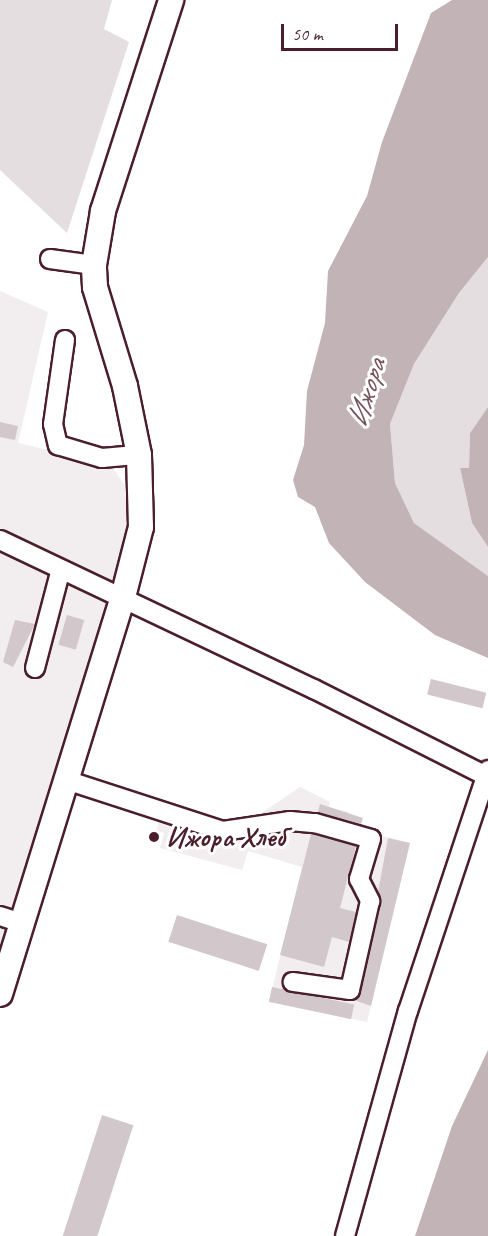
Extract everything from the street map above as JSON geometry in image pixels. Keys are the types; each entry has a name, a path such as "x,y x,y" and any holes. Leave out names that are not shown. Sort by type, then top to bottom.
{"main road":[{"path":"0,994 11,919 66,780 123,597 141,527 139,455 124,386 95,287 94,265 104,211 171,0"}],"lane":[{"path":"51,259 94,265"},
{"path":"65,340 53,424 58,445 102,458 139,455"},
{"path":"0,540 123,597 487,775 408,1011 345,1236"},
{"path":"35,668 51,588 62,569"},
{"path":"66,780 223,831 290,821 315,823 371,839 359,879 370,902 350,990 293,982"}],"shaded area":[{"path":"0,0 112,0 104,29 129,42 67,233 0,170"},
{"path":"488,257 488,407 470,433 469,469 460,468 472,523 488,547 488,576 414,523 395,483 390,424 414,364 459,293"},
{"path":"0,291 48,312 18,443 110,464 131,494 118,571 0,962"},
{"name":"Ижора Хлеб","path":"300,787 330,802 329,807 349,812 345,827 410,843 367,1022 269,1002 302,867 248,851 242,870 160,848 164,833 156,831 162,813 212,823 248,822"}],"water":[{"name":"Ижора","path":"452,0 488,0 488,257 459,293 414,364 390,424 395,483 414,523 488,576 488,658 435,635 365,582 329,543 315,507 298,497 293,480 304,445 307,391 325,323 328,271 367,196 382,142 431,13"},
{"path":"488,407 488,547 472,523 460,468 469,468 470,433"},
{"path":"488,1050 488,1236 415,1236 452,1126"}],"building":[{"path":"0,422 18,426 15,440 0,437"},
{"path":"67,615 84,620 76,650 58,645"},
{"path":"15,620 35,624 13,667 3,662"},
{"path":"431,679 486,693 482,708 427,695"},
{"path":"320,804 363,818 361,824 318,812"},
{"path":"311,834 356,846 340,908 356,912 349,942 332,937 324,967 280,955"},
{"path":"388,838 410,843 371,1006 354,1000 361,992 381,903 378,892"},
{"path":"177,915 267,944 259,971 168,942"},
{"path":"272,987 354,1004 351,1019 269,1002"},
{"path":"102,1115 133,1125 97,1236 63,1236"}],"place":[{"name":"Ижора Хлеб","path":"154,837"}]}
